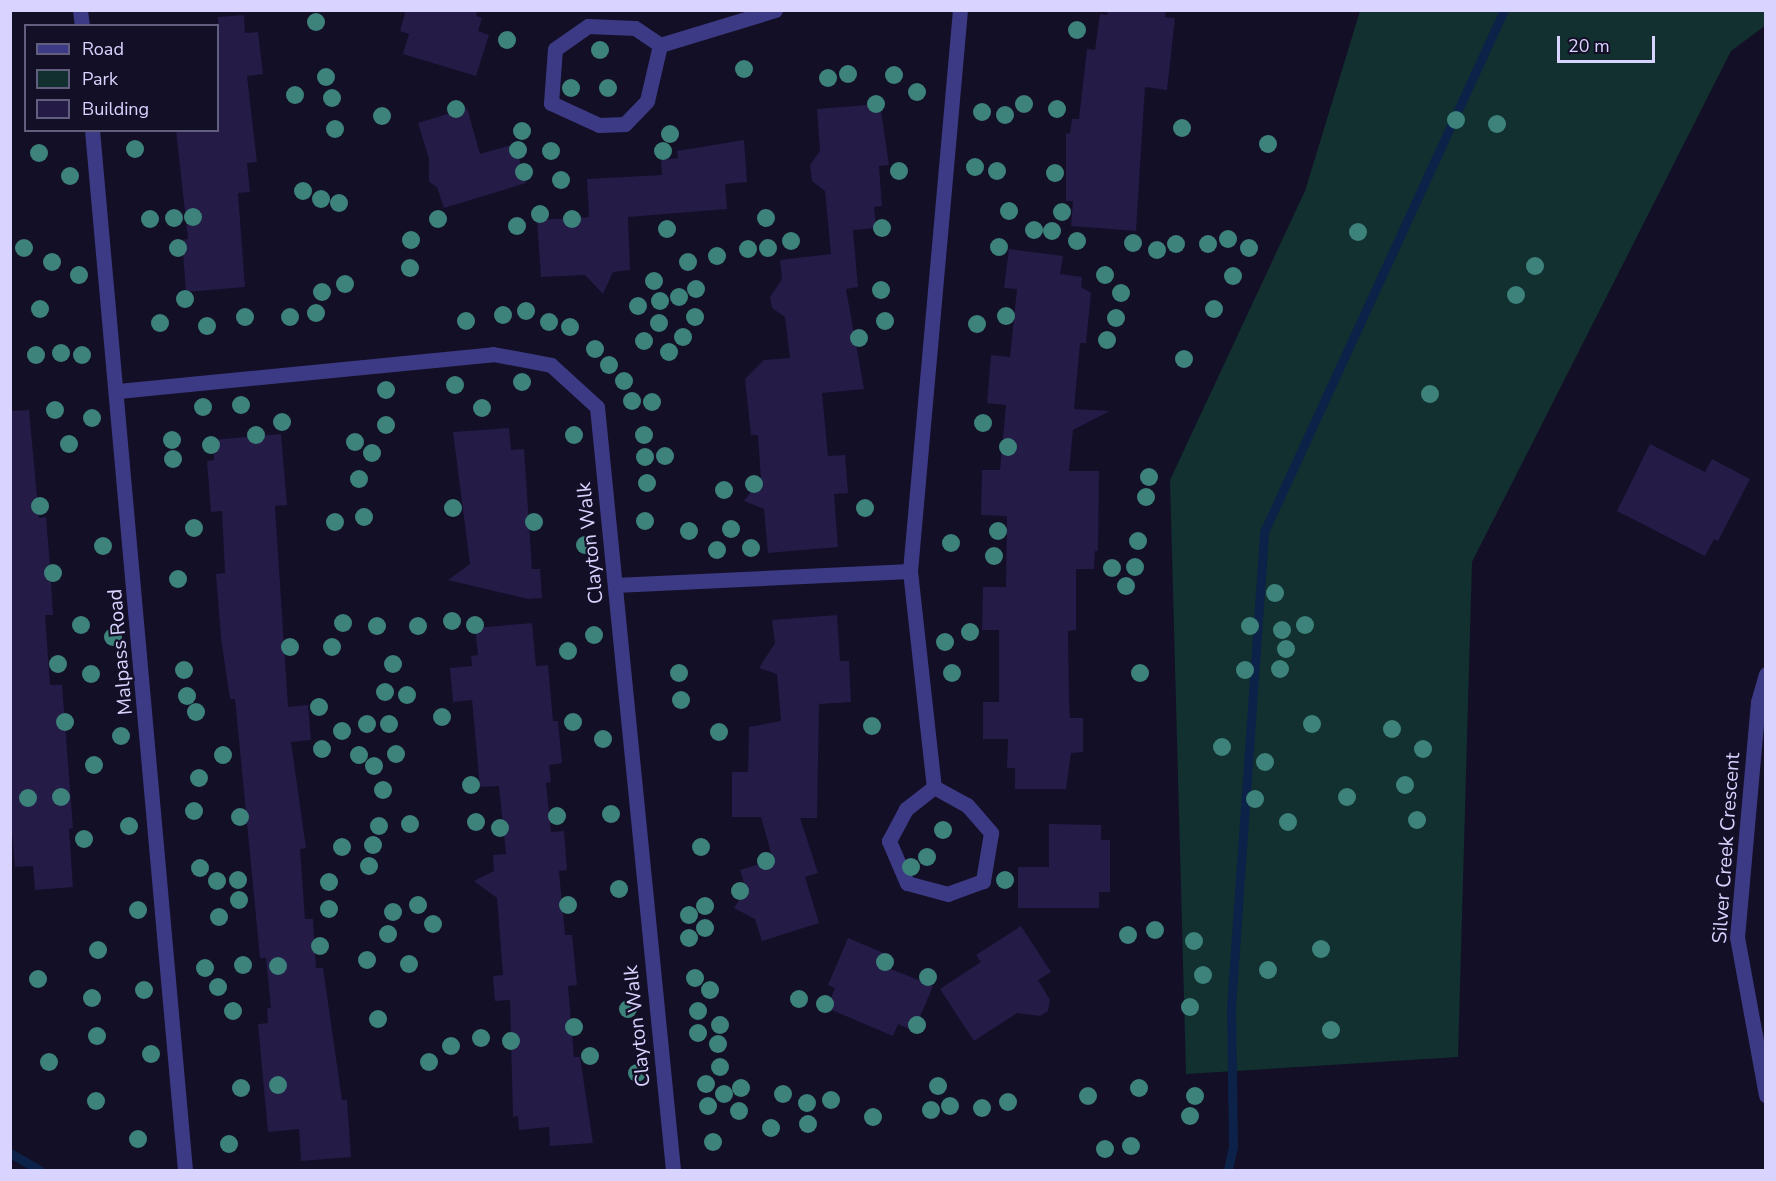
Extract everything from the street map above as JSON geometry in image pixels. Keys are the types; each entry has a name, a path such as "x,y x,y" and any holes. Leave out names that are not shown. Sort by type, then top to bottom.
{"street":[{"path":"660,45 775,10"},
{"path":"934,787 910,571 960,10"},
{"path":"588,26 635,28 660,45 647,101 625,123 599,125 551,103 555,50 588,26"},
{"name":"Malpass Road","path":"92,132 118,391 185,1170"},
{"name":"Clayton Walk","path":"118,391 492,354 551,365 597,407 673,1170"},
{"path":"615,585 910,571"},
{"name":"Silver Creek Crescent","path":"1766,674 1758,702 1737,938 1766,1095"},
{"path":"934,787 967,805 991,833 983,881 948,894 907,883 889,841 906,809 934,787"}],"green space":[{"path":"1765,10 1766,25 1731,51 1472,562 1458,1057 1186,1074 1170,480 1305,191 1360,11"}],"building":[{"path":"406,10 478,10 476,16 482,18 478,31 489,35 476,76 403,54 409,34 400,31"},
{"path":"1108,10 1166,10 1165,17 1175,18 1167,90 1145,87 1136,231 1071,226 1073,201 1066,201 1066,133 1070,134 1072,119 1079,119 1087,49 1095,50 1100,14 1107,15"},
{"path":"244,15 245,33 258,32 263,74 247,76 257,162 247,163 250,192 238,193 245,287 186,292 182,240 188,239 176,132 219,132 218,17"},
{"path":"880,104 889,165 879,166 882,206 874,207 876,228 853,230 858,287 846,289 864,389 822,393 828,456 845,455 848,493 834,494 838,547 768,553 764,509 744,501 761,479 758,435 751,435 745,379 764,360 790,358 785,317 772,308 770,297 782,279 780,260 831,254 825,191 812,181 810,165 820,151 817,109"},
{"path":"467,108 480,154 515,144 526,183 444,208 437,187 429,182 429,159 418,123"},
{"path":"744,140 747,182 725,184 727,209 628,217 630,270 613,272 603,294 585,275 541,277 537,220 589,217 587,179 662,175 661,160 678,158 677,151"},
{"path":"1009,249 1063,256 1060,274 1082,277 1081,287 1091,293 1086,343 1080,343 1074,409 1110,411 1073,430 1069,471 1099,471 1098,551 1095,551 1094,569 1076,569 1076,630 1068,631 1069,702 1070,718 1083,718 1083,752 1071,753 1066,789 1015,789 1015,768 1007,768 1008,739 983,739 983,702 999,702 999,630 982,630 983,587 1006,587 1007,516 981,515 982,470 1000,470 1006,405 987,403 991,355 1010,357 1017,289 1004,288"},
{"path":"29,410 39,518 46,517 50,566 53,615 45,615 50,685 62,685 73,828 69,829 73,887 35,890 33,866 15,867 10,810 10,411"},
{"path":"509,428 511,450 524,449 532,569 540,569 542,598 528,599 448,580 470,564 453,432"},
{"path":"281,434 287,505 275,506 288,707 308,705 311,740 291,742 306,848 300,849 305,919 313,919 316,968 323,968 342,1100 347,1100 351,1157 301,1161 299,1129 268,1132 258,1024 268,1023 267,1008 271,1008 266,958 260,958 235,699 230,699 221,638 216,574 225,573 222,511 211,512 207,461 214,460 212,440"},
{"path":"1650,444 1705,472 1712,459 1750,479 1718,541 1714,539 1705,556 1617,511"},
{"path":"837,615 840,661 849,661 851,702 819,704 817,818 800,818 818,873 805,877 819,923 762,941 755,919 734,908 746,890 740,870 773,860 761,817 732,817 732,772 748,772 749,727 781,721 777,674 759,668 775,643 772,620"},
{"path":"532,623 536,666 548,665 553,721 558,721 562,763 549,765 551,782 546,783 551,832 564,831 567,870 559,871 565,935 572,935 577,985 568,986 574,1057 580,1057 593,1143 550,1146 549,1127 519,1130 518,1116 513,1117 510,1000 495,1001 493,976 503,975 497,898 474,881 494,871 493,855 506,854 499,786 480,787 472,700 453,702 450,668 472,666 471,656 478,655 475,628"},
{"path":"1049,824 1101,825 1101,840 1110,840 1110,892 1099,892 1099,908 1018,908 1018,867 1049,867"},
{"path":"1021,926 1051,972 1038,980 1050,1000 1048,1011 1040,1016 1017,1013 974,1041 940,989 981,962 976,955"},
{"path":"848,938 886,954 881,965 933,986 914,1031 898,1024 893,1036 827,1008 835,988 828,985"}],"waterway":[{"path":"1228,1170 1233,1147 1231,1007 1264,532 1504,10"},
{"path":"10,1153 40,1170"}]}
